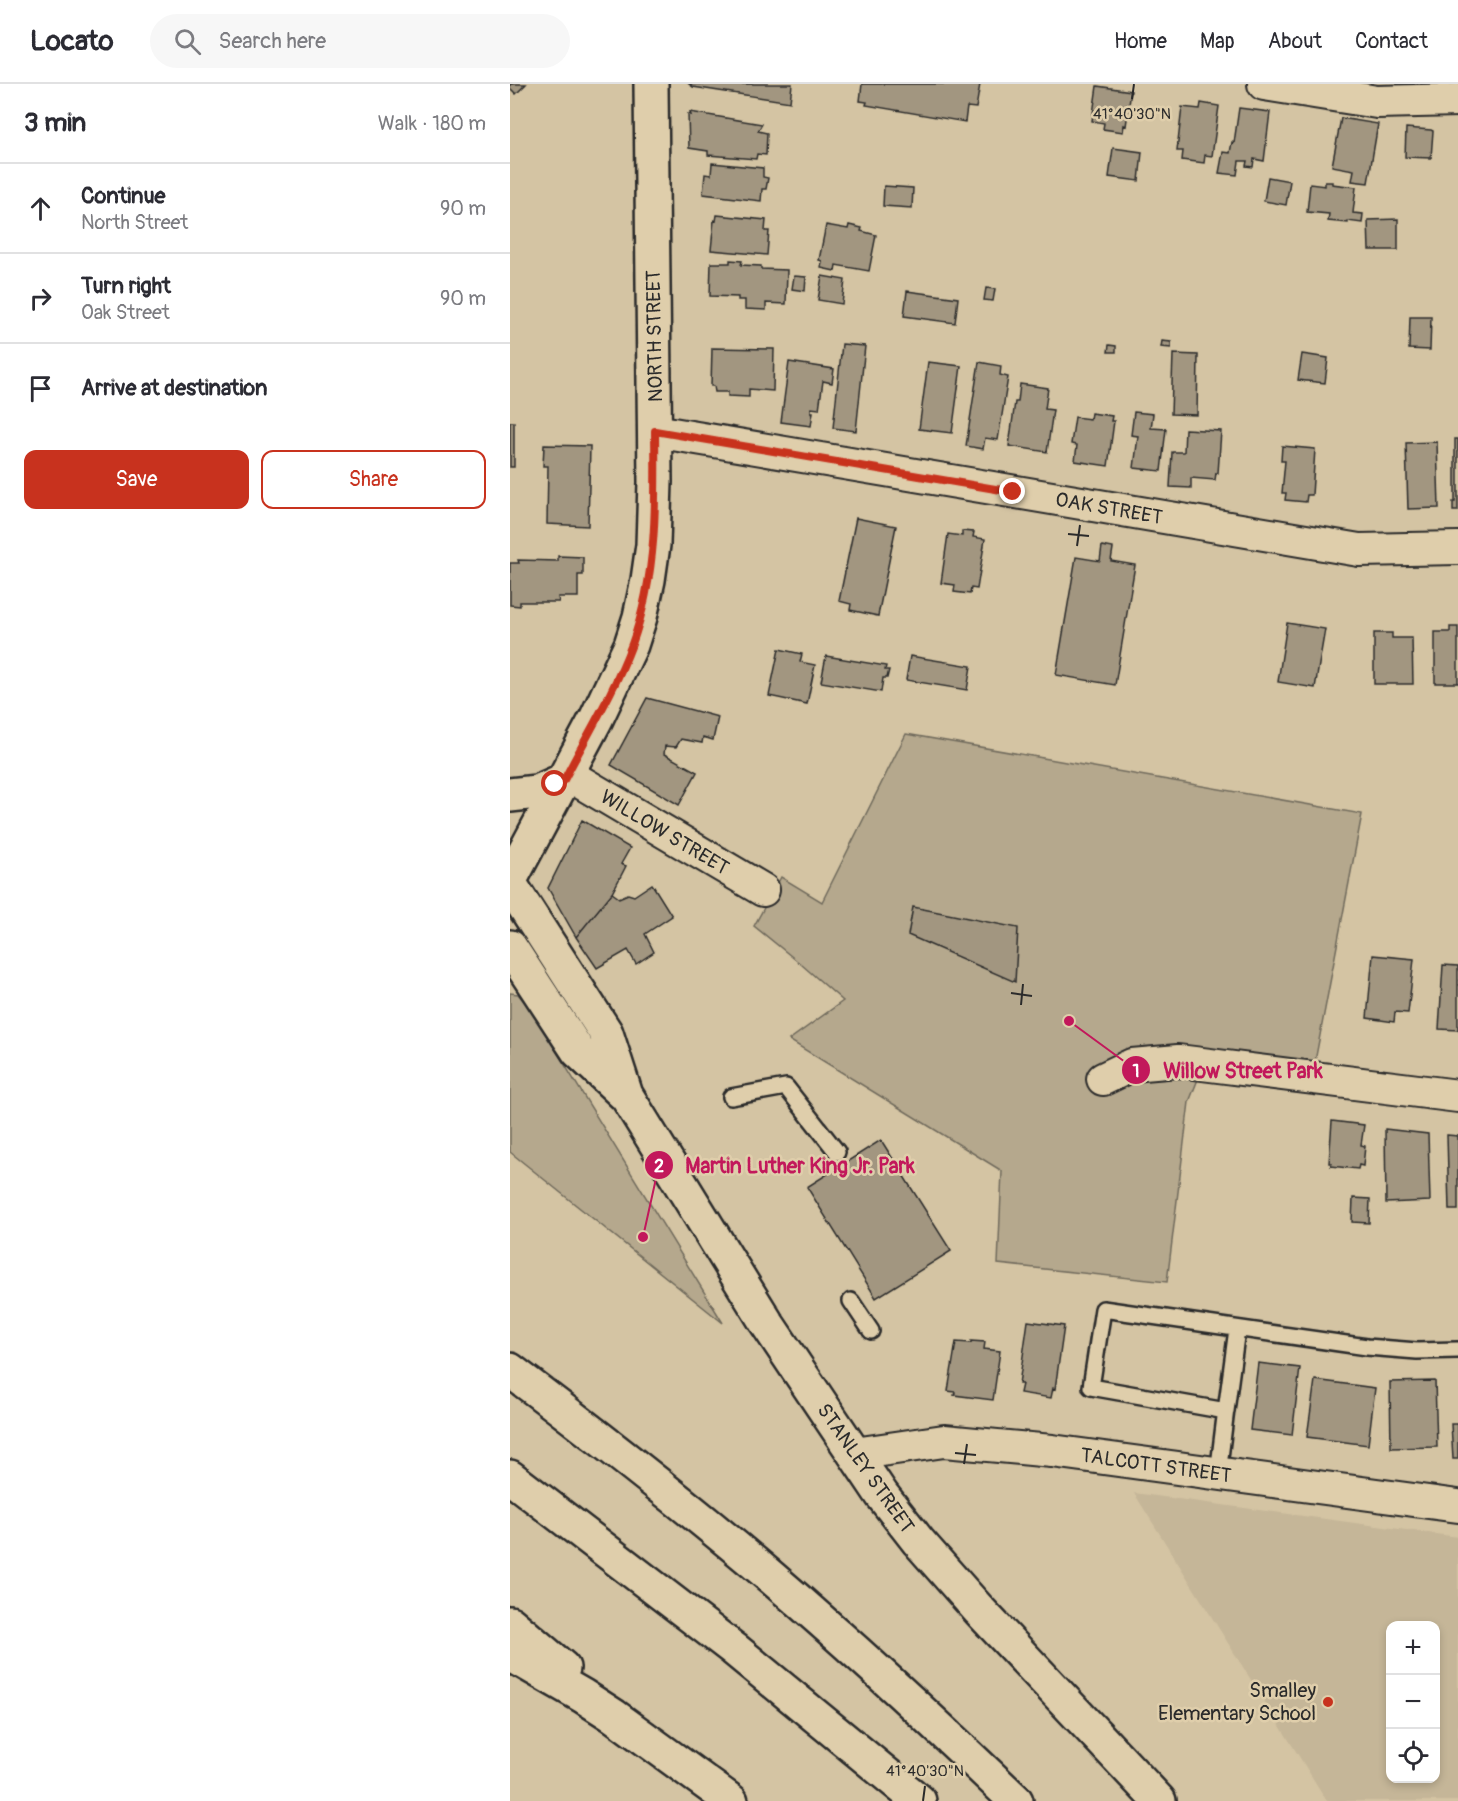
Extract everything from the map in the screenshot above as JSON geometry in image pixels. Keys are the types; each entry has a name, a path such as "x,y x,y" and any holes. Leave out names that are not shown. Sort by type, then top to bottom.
{"main road":[{"name":"NORTH STREET","path":"510,882 618,676 640,617 648,580 653,545 655,431 651,84"},
{"path":"510,795 537,792 566,777"},
{"name":"STANLEY STREET","path":"510,882 606,1033 626,1095 766,1322 899,1518 1041,1678 1159,1801"},
{"name":"STANLEY STREET","path":"510,947 578,1051 626,1095"},
{"path":"510,1371 619,1454 769,1575 864,1659 1016,1801"},
{"path":"510,1477 734,1649 919,1801"},
{"path":"510,1623 561,1665 614,1716"},
{"path":"510,1654 614,1716 731,1801"}],"street":[{"path":"1264,84 1377,102 1458,100"},
{"name":"OAK STREET","path":"655,431 1359,550 1458,548"},
{"name":"WILLOW STREET","path":"566,777 763,890"},
{"path":"1103,1079 1131,1065 1178,1061 1458,1096"},
{"name":"TALCOTT STREET","path":"854,1454 944,1441 1052,1451 1458,1506"}],"lane":[{"path":"731,1097 786,1087 837,1152"},
{"path":"851,1301 871,1331"},
{"path":"1226,1408 1226,1411 1091,1387 1103,1310 1367,1347 1417,1352 1458,1350"},
{"path":"1218,1474 1237,1329"}],"shaded area":[{"path":"906,734 1362,814 1313,1072 1206,1059 1189,1102 1167,1282 998,1264 1002,1171 789,1040 843,1001 754,926 781,877 822,902"},
{"path":"510,993 518,994 530,1008 723,1323 510,1152"},
{"name":"Smalley Elementary School","path":"1134,1493 1458,1537 1458,1801 1327,1801"}],"building":[{"path":"510,84 526,84 516,94 510,88"},
{"path":"689,84 792,84 790,102 693,87"},
{"path":"862,84 980,84 976,108 967,107 965,122 866,105 867,102 860,101"},
{"path":"1097,86 1131,91 1123,132 1103,129 1104,123 1092,121"},
{"path":"1201,103 1219,106 1212,156 1205,155 1204,163 1182,160 1183,151 1177,151 1182,107 1200,109"},
{"path":"1239,108 1270,112 1264,161 1254,159 1253,167 1246,166 1247,161 1239,161 1237,175 1219,173 1223,152 1230,153 1232,142 1234,143"},
{"path":"690,112 762,124 758,131 767,133 766,155 757,154 756,159 708,155 708,151 689,148 688,114 691,115"},
{"path":"1341,118 1378,124 1368,183 1352,181 1354,170 1332,166"},
{"path":"1406,128 1433,131 1431,158 1405,157"},
{"path":"1113,148 1142,152 1139,181 1109,177"},
{"path":"712,163 763,168 763,177 768,178 766,189 762,189 761,201 703,194 705,174 711,175"},
{"path":"1268,177 1290,181 1286,205 1264,201"},
{"path":"1325,182 1356,187 1353,213 1363,214 1362,223 1328,221 1329,214 1307,212 1310,184 1325,186"},
{"path":"884,186 913,188 912,208 883,206"},
{"path":"717,215 766,220 765,231 769,231 767,255 711,250 714,220 716,221"},
{"path":"1398,219 1398,250 1369,250 1368,220"},
{"path":"826,225 848,229 849,225 876,235 869,271 836,265 835,271 821,268 822,261 819,260"},
{"path":"730,260 742,261 741,265 761,266 761,269 787,270 786,304 766,303 766,310 745,309 745,300 738,300 738,297 710,296 711,263 730,263"},
{"path":"794,276 806,277 805,291 792,289"},
{"path":"822,276 845,280 842,304 818,300"},
{"path":"986,288 995,289 993,301 984,300"},
{"path":"907,291 958,298 955,323 904,316"},
{"path":"1410,317 1431,317 1430,350 1409,349"},
{"path":"1162,341 1171,342 1171,348 1161,347"},
{"path":"842,344 865,346 856,431 833,428"},
{"path":"1109,345 1116,346 1116,352 1108,352"},
{"path":"712,348 774,349 773,391 749,389 749,397 728,396 728,392 715,392 714,386 711,386"},
{"path":"1173,354 1198,355 1197,415 1171,414"},
{"path":"1302,354 1328,358 1325,383 1298,380"},
{"path":"789,362 834,369 832,383 823,381 819,409 811,408 813,412 811,426 781,422"},
{"path":"928,362 961,366 952,433 919,429"},
{"path":"979,362 1001,366 1000,375 1008,377 998,440 985,438 983,449 966,446"},
{"path":"1020,384 1048,388 1045,409 1053,410 1047,452 1009,446"},
{"path":"1134,412 1153,414 1151,428 1166,429 1161,471 1134,468 1138,436 1131,435"},
{"path":"1091,413 1112,416 1111,421 1114,421 1108,466 1075,461 1077,445 1071,444 1075,417 1090,419"},
{"path":"510,422 514,422 514,467 510,467"},
{"path":"1185,429 1221,431 1218,473 1216,473 1215,480 1191,478 1191,488 1170,487 1172,452 1184,452"},
{"path":"1455,439 1458,439 1458,511 1453,511"},
{"path":"1437,442 1439,508 1408,509 1406,443"},
{"path":"544,445 590,446 588,526 547,524 548,466 543,466"},
{"path":"1282,446 1315,449 1312,495 1307,495 1306,502 1285,500 1286,493 1282,493 1285,461 1281,461"},
{"path":"856,518 896,526 878,616 850,610 851,604 839,601"},
{"path":"962,531 974,532 973,537 985,539 977,589 971,588 970,594 954,592 955,585 941,583 948,534 962,536"},
{"path":"1102,546 1113,548 1111,561 1135,565 1115,685 1056,675 1076,557 1100,561"},
{"path":"558,556 583,557 583,575 578,575 578,597 558,597 559,602 520,602 520,606 510,605 510,563 519,563 518,560 558,561"},
{"path":"1287,623 1325,629 1315,688 1278,682"},
{"path":"1450,627 1458,627 1458,683 1435,683 1435,632 1450,632"},
{"path":"1374,633 1392,633 1392,638 1412,638 1413,684 1374,684"},
{"path":"779,649 802,654 800,662 815,665 807,704 769,696"},
{"path":"826,656 886,666 885,670 889,670 887,678 883,678 881,692 821,682"},
{"path":"910,656 971,666 967,690 906,680"},
{"path":"647,698 718,717 713,740 703,737 702,743 681,739 676,747 665,746 664,754 697,772 679,805 611,765"},
{"path":"582,820 630,848 621,864 626,866 612,893 576,937 548,888"},
{"path":"652,884 672,916 645,934 654,952 636,964 628,950 597,968 576,937 612,893 619,898 628,894 634,896"},
{"path":"913,907 1018,928 1015,982 908,935"},
{"path":"1373,955 1414,959 1408,1013 1395,1012 1394,1022 1367,1018"},
{"path":"1443,965 1458,966 1458,1030 1439,1029"},
{"path":"1332,1121 1364,1125 1361,1145 1365,1146 1363,1166 1359,1165 1358,1169 1331,1166 1332,1163 1329,1163"},
{"path":"1385,1129 1428,1134 1430,1201 1386,1203"},
{"path":"1447,1135 1458,1136 1458,1210 1449,1210"},
{"path":"881,1140 951,1251 876,1298 807,1187"},
{"path":"1353,1198 1370,1199 1369,1223 1352,1222"},
{"path":"1028,1321 1064,1326 1055,1389 1053,1388 1051,1398 1020,1393 1022,1384 1019,1384"},
{"path":"971,1341 985,1342 984,1349 1000,1351 993,1400 954,1395 955,1392 948,1391 956,1342 971,1343"},
{"path":"1258,1363 1300,1368 1292,1435 1250,1430"},
{"path":"1315,1380 1375,1388 1368,1445 1307,1437"},
{"path":"1435,1381 1437,1447 1391,1448 1390,1382"},
{"path":"1451,1424 1458,1424 1458,1459 1453,1459"}],"place":[{"name":"Willow Street Park","path":"1069,1021"},
{"name":"Martin Luther King Jr. Park","path":"643,1237"},
{"name":"Smalley Elementary School","path":"1328,1702"}],"route":[{"path":"555,784 564,780 618,676 640,617 653,545 655,431 1013,492"}]}
